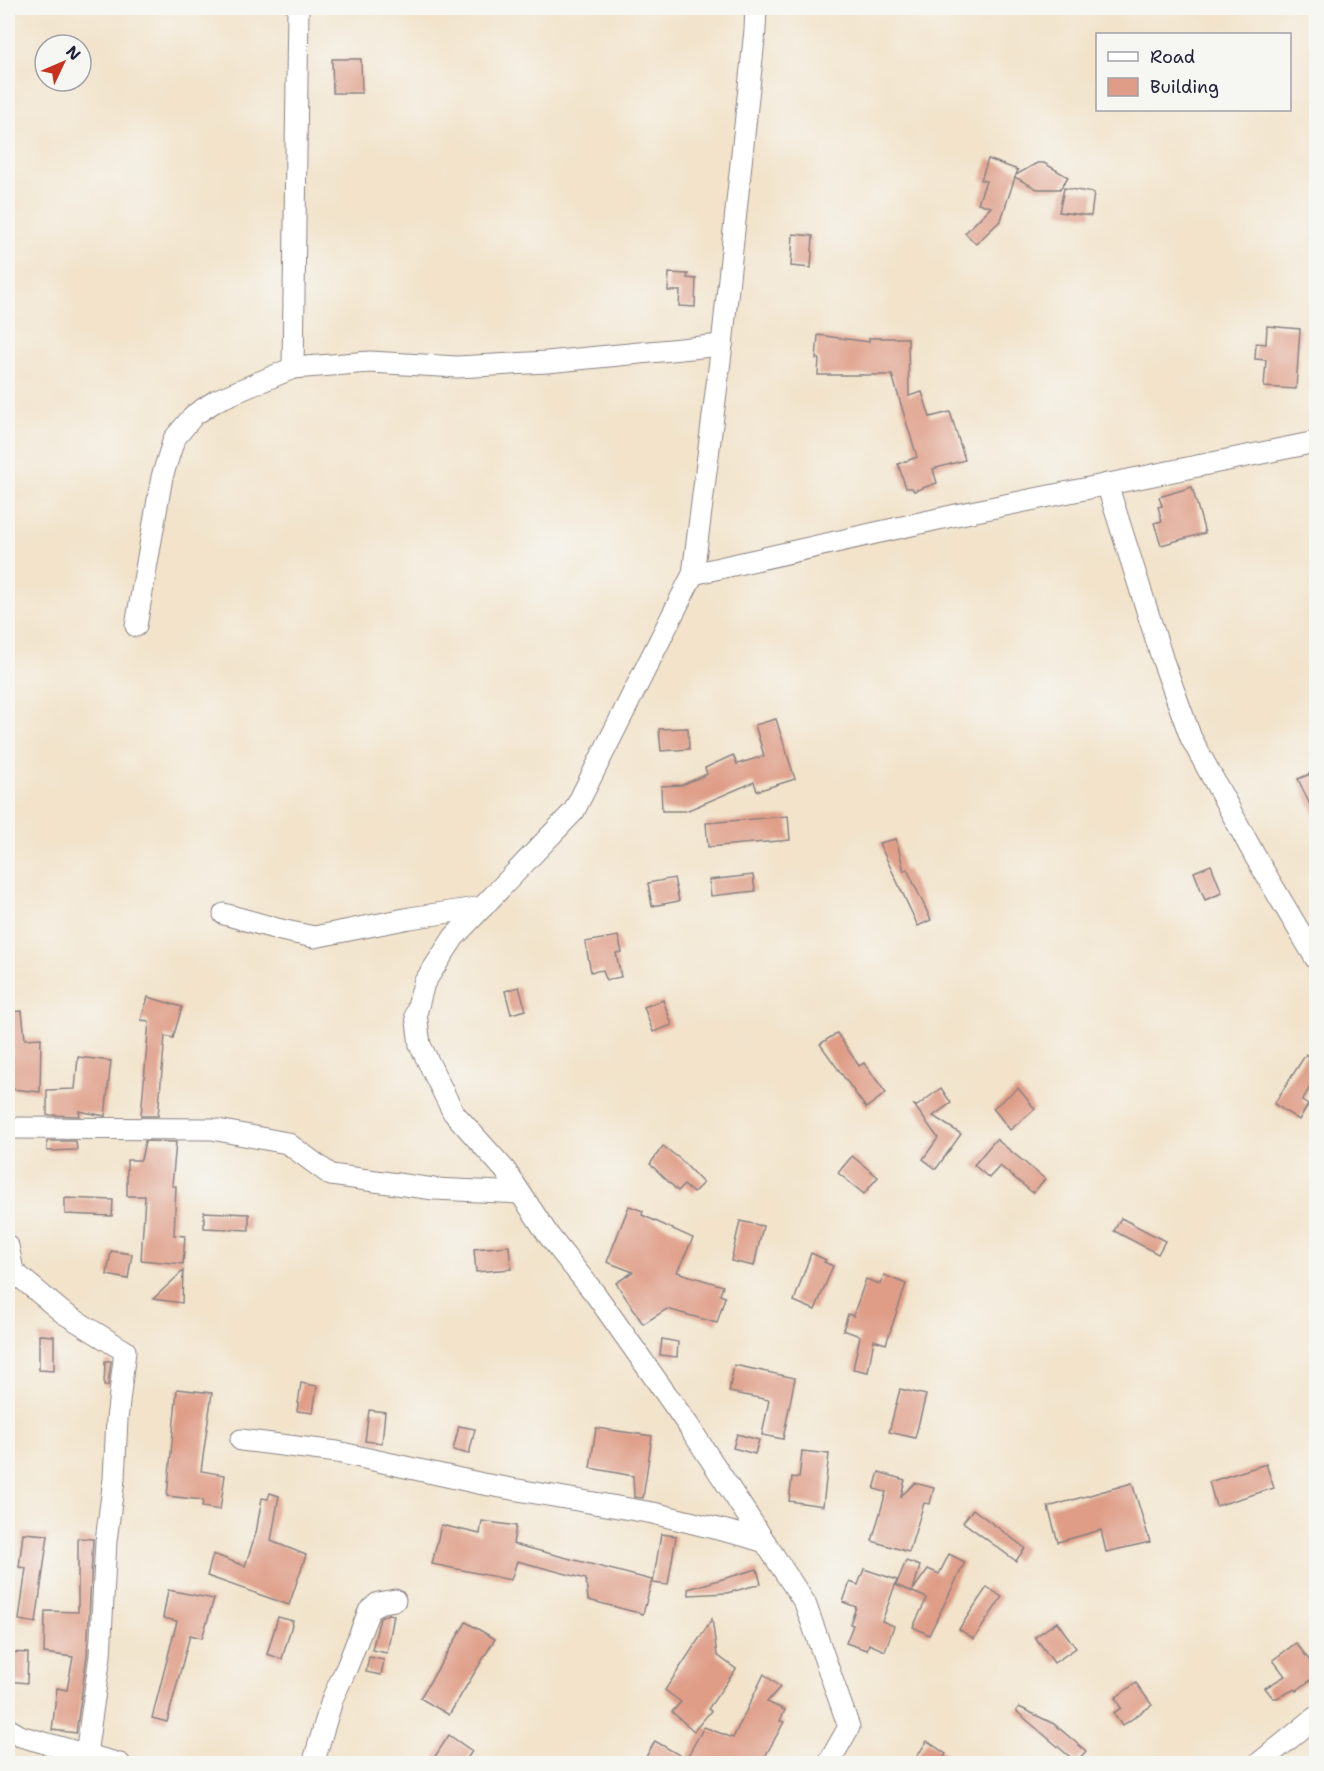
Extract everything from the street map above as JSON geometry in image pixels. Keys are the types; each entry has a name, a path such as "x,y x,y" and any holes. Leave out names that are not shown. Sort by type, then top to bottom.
{"street":[{"path":"293,368 298,8"},
{"path":"756,8 722,345 693,574 574,811 454,938 424,983 416,1014 420,1045 453,1112 505,1170 549,1236 596,1295 688,1425 805,1603 849,1727 828,1764"},
{"path":"136,626 162,477 174,439 194,415 217,400 293,368 370,362 468,366 547,362 722,345"},
{"path":"693,574 956,514 1317,442"},
{"path":"1107,484 1163,661 1191,738 1256,858 1317,959"},
{"path":"224,914 314,937 410,918 483,907"},
{"path":"8,1128 212,1129 287,1143 331,1175 434,1189 520,1193"},
{"path":"8,1246 13,1271 62,1312 124,1352 114,1479 106,1541 100,1656 86,1754"},
{"path":"241,1440 337,1452 483,1484 652,1513 765,1542"},
{"path":"312,1764 333,1697 369,1611 378,1603 395,1600"},
{"path":"1258,1764 1317,1717"},
{"path":"8,1729 20,1736 120,1764"}],"building":[{"path":"332,59 361,59 362,93 333,93"},
{"path":"988,159 1018,170 1016,175 1037,163 1044,163 1068,177 1060,189 1037,189 1015,177 1001,220 976,244 965,233 991,207 978,203 986,181 981,180"},
{"path":"1064,188 1094,193 1091,216 1059,212"},
{"path":"793,234 813,236 811,268 791,266"},
{"path":"669,273 688,274 687,278 696,279 695,307 679,306 680,291 668,291"},
{"path":"1267,326 1300,329 1296,389 1264,387 1266,360 1255,359 1256,343 1266,344"},
{"path":"818,335 869,342 869,338 908,338 909,396 922,392 930,417 950,412 965,460 933,469 937,483 914,491 912,488 906,488 898,464 917,457 892,375 818,375 819,359 816,359"},
{"path":"1192,487 1205,533 1161,545 1154,523 1162,521 1158,507 1162,506 1159,497"},
{"path":"776,719 795,779 757,791 754,782 686,811 662,811 661,786 682,785 707,774 705,768 733,755 737,764 764,756 755,725"},
{"path":"688,728 689,749 661,751 659,729"},
{"path":"1317,771 1317,820 1298,779"},
{"path":"788,816 790,840 708,847 706,823"},
{"path":"896,839 904,871 907,869 931,920 918,926 879,843"},
{"path":"1211,865 1222,893 1205,900 1194,872"},
{"path":"753,875 755,891 711,896 709,880"},
{"path":"674,878 679,901 652,906 648,883"},
{"path":"618,936 622,952 616,953 621,977 606,980 603,970 591,972 585,942"},
{"path":"519,987 526,1010 511,1014 505,991"},
{"path":"148,997 182,1007 173,1038 165,1036 158,1116 141,1116 149,1021 141,1020"},
{"path":"663,1000 672,1025 653,1032 644,1007"},
{"path":"22,1011 25,1039 41,1038 40,1092 11,1089 11,1085 8,1085 8,1012"},
{"path":"837,1033 859,1066 864,1063 886,1093 866,1108 820,1044"},
{"path":"1306,1054 1317,1061 1317,1075 1302,1101 1308,1105 1299,1120 1274,1104"},
{"path":"78,1057 111,1061 105,1116 79,1111 80,1116 47,1115 47,1090 75,1089"},
{"path":"941,1088 951,1103 933,1116 961,1134 936,1169 923,1159 938,1138 914,1105 917,1106"},
{"path":"1018,1088 1035,1109 1010,1130 993,1108"},
{"path":"996,1139 1045,1179 1033,1193 1000,1166 989,1178 974,1165"},
{"path":"47,1141 76,1141 77,1150 47,1151"},
{"path":"145,1141 176,1142 172,1186 176,1186 174,1235 185,1236 183,1264 141,1260 145,1196 127,1196 127,1160 141,1160"},
{"path":"663,1146 680,1159 703,1183 693,1193 684,1185 678,1191 650,1164"},
{"path":"852,1156 878,1177 864,1194 838,1173"},
{"path":"65,1198 113,1200 112,1216 65,1214"},
{"path":"629,1206 643,1211 642,1215 693,1238 677,1272 723,1286 720,1295 725,1297 717,1323 667,1309 643,1324 616,1283 633,1272 607,1262"},
{"path":"204,1212 249,1214 249,1230 204,1228"},
{"path":"1121,1218 1165,1241 1158,1254 1114,1231"},
{"path":"740,1221 763,1226 754,1266 731,1261"},
{"path":"509,1246 511,1269 476,1272 474,1249"},
{"path":"111,1251 132,1254 128,1279 107,1275"},
{"path":"811,1253 833,1266 815,1310 794,1301"},
{"path":"183,1271 182,1303 153,1299"},
{"path":"884,1275 906,1284 886,1344 874,1340 868,1372 853,1369 860,1336 843,1330 848,1314 853,1316 866,1279 880,1284"},
{"path":"39,1335 54,1336 54,1371 39,1370"},
{"path":"662,1339 678,1342 677,1357 660,1355"},
{"path":"105,1361 111,1361 108,1386 104,1386"},
{"path":"734,1365 795,1378 783,1439 762,1435 769,1400 729,1392"},
{"path":"301,1383 317,1386 313,1413 297,1411"},
{"path":"177,1389 212,1393 201,1471 225,1475 220,1510 202,1507 203,1500 167,1496"},
{"path":"900,1389 926,1395 915,1438 889,1432"},
{"path":"369,1410 385,1412 382,1443 365,1441"},
{"path":"459,1426 475,1429 469,1454 453,1450"},
{"path":"596,1428 652,1436 643,1498 634,1497 633,1476 590,1468"},
{"path":"737,1434 759,1440 755,1454 733,1448"},
{"path":"802,1451 829,1454 823,1506 789,1501 792,1477 799,1478"},
{"path":"1266,1464 1274,1488 1216,1506 1209,1482"},
{"path":"879,1472 905,1480 901,1496 915,1483 934,1488 930,1504 924,1503 909,1552 872,1541 886,1492 874,1489"},
{"path":"1132,1483 1150,1542 1106,1552 1101,1530 1058,1542 1048,1507"},
{"path":"270,1493 279,1496 271,1541 306,1555 289,1605 207,1576 213,1554 245,1566 256,1533 262,1498 268,1499"},
{"path":"973,1509 1025,1548 1016,1561 963,1522"},
{"path":"482,1521 516,1526 513,1544 652,1580 643,1614 588,1600 586,1579 517,1561 511,1580 432,1564 441,1525 480,1534"},
{"path":"23,1533 48,1535 36,1623 19,1620 26,1568 19,1567"},
{"path":"661,1534 676,1536 668,1585 653,1583"},
{"path":"78,1538 93,1539 87,1655 76,1733 52,1730 57,1688 67,1690 73,1657 44,1653 45,1611 78,1612"},
{"path":"949,1554 965,1562 929,1635 913,1627 927,1598 896,1585 906,1561 920,1566 913,1590 928,1569 939,1574"},
{"path":"757,1569 761,1584 727,1593 689,1595 688,1589"},
{"path":"864,1569 897,1580 882,1621 894,1626 885,1651 869,1644 867,1650 846,1643 853,1625 850,1624 856,1607 843,1602 850,1582 858,1585"},
{"path":"987,1587 1002,1597 974,1639 959,1629"},
{"path":"168,1590 214,1599 202,1638 190,1635 167,1722 152,1718 177,1621 163,1618"},
{"path":"388,1614 394,1615 387,1653 372,1650 380,1618"},
{"path":"278,1617 293,1621 282,1659 267,1654"},
{"path":"712,1619 717,1655 736,1669 708,1709 711,1711 694,1731 672,1712 681,1702 665,1690"},
{"path":"466,1622 495,1639 449,1715 420,1698"},
{"path":"1057,1622 1076,1648 1054,1663 1035,1637"},
{"path":"1296,1643 1317,1670 1317,1675 1296,1691 1295,1689 1273,1698 1265,1688 1285,1676 1273,1660"},
{"path":"8,1652 28,1653 27,1683 8,1681"},
{"path":"369,1657 384,1660 381,1675 366,1672"},
{"path":"764,1674 780,1687 767,1702 785,1710 780,1721 784,1722 761,1764 642,1764 655,1741 686,1759 704,1727 733,1738"},
{"path":"1136,1683 1152,1705 1122,1726 1113,1713 1121,1708 1115,1698"},
{"path":"1019,1707 1054,1724 1086,1751 1076,1762 1016,1711"},
{"path":"449,1735 472,1751 464,1764 430,1764"},
{"path":"927,1741 946,1754 940,1764 912,1764"}]}
